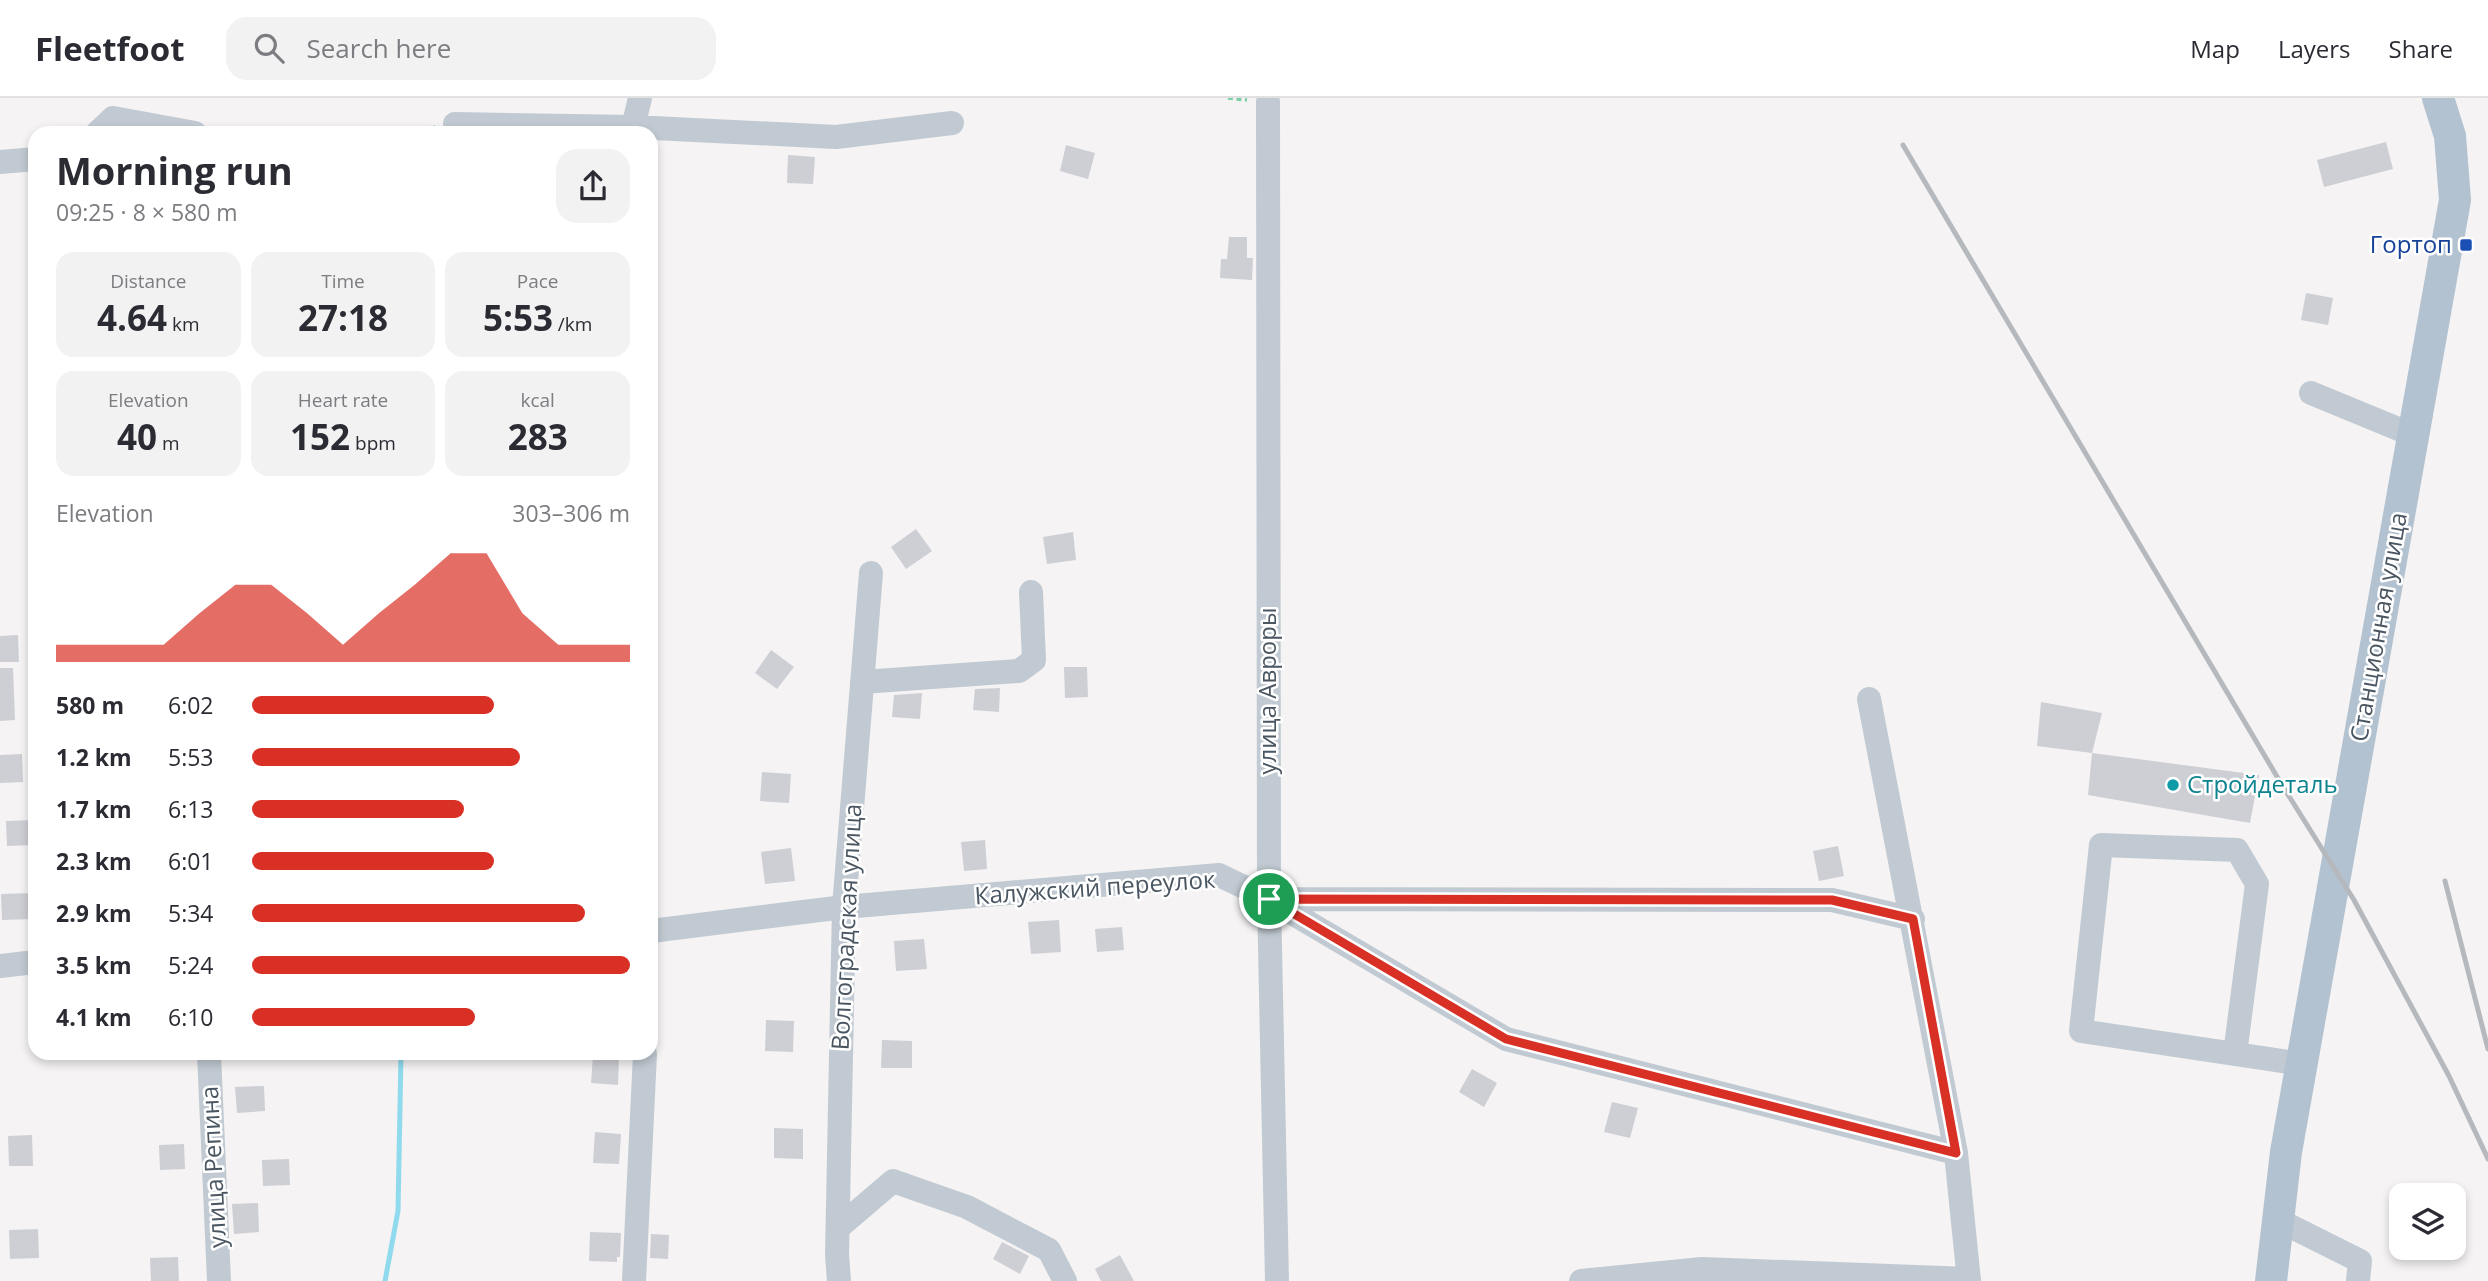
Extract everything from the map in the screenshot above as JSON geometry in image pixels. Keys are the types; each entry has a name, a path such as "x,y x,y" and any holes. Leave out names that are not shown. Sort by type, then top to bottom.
{"main road":[{"name":"Станционная улица","path":"2272,1281 2286,1152 2455,200 2450,136 2438,98"}],"street":[{"path":"634,126 640,98"},
{"name":"улица Авроры","path":"1268,102 1269,899 1277,1281"},
{"path":"108,116 159,126"},
{"path":"658,128 836,137 953,123"},
{"path":"455,124 574,126"},
{"path":"0,162 28,160"},
{"path":"2311,393 2413,435"},
{"name":"Волгоградская улица","path":"839,1281 844,907 871,573"},
{"path":"862,682 1019,671 1034,660 1031,592"},
{"path":"1581,1281 1702,1275 1969,1280 1956,1153 1869,699"},
{"path":"2235,1054 2256,884 2237,850 2101,845 2081,1031 2235,1054 2302,1063"},
{"name":"Калужский переулок","path":"658,930 844,907 1219,875 1269,899 1832,900 1913,919"},
{"path":"1269,899 1506,1039 1956,1153"},
{"path":"0,966 28,963"},
{"name":"улица Репина","path":"209,1060 219,1281"},
{"path":"634,1281 645,1060"},
{"path":"838,1228 893,1181 967,1208 1049,1250 1065,1281"},
{"path":"2278,1220 2360,1261 2358,1281"}],"path":[{"path":"439,126 455,124"}],"building":[{"path":"2386,142 2393,169 2324,187 2317,160"},
{"path":"1066,145 1095,153 1088,179 1060,171"},
{"path":"788,155 815,157 813,184 787,183"},
{"path":"1229,237 1247,237 1247,258 1253,258 1252,280 1220,278 1221,259 1227,259"},
{"path":"2306,293 2333,298 2328,325 2301,320"},
{"path":"916,529 932,551 906,569 891,547"},
{"path":"1073,532 1076,560 1047,564 1043,537"},
{"path":"18,635 19,662 0,662 0,636"},
{"path":"771,650 794,667 777,689 755,673"},
{"path":"1064,667 1087,667 1088,697 1065,698"},
{"path":"0,668 13,668 15,720 0,721"},
{"path":"1000,688 999,712 973,710 975,689"},
{"path":"922,693 920,719 892,717 894,695"},
{"path":"2041,702 2102,713 2092,753 2037,746"},
{"name":"Стройдеталь","path":"2092,753 2259,775 2250,823 2088,795"},
{"path":"22,754 23,782 0,783 0,755"},
{"path":"762,772 791,774 789,803 760,801"},
{"path":"28,820 28,845 7,846 6,821"},
{"path":"985,840 987,869 964,871 961,842"},
{"path":"1838,846 1844,876 1819,881 1813,851"},
{"path":"791,848 795,881 765,884 761,852"},
{"path":"28,893 28,919 2,920 1,894"},
{"path":"1059,920 1061,952 1031,954 1028,922"},
{"path":"1122,927 1124,950 1097,952 1095,929"},
{"path":"924,939 927,969 896,971 894,941"},
{"path":"766,1020 794,1021 793,1052 765,1051"},
{"path":"882,1040 912,1041 912,1068 881,1068"},
{"path":"593,1060 619,1060 618,1085 591,1083"},
{"path":"1472,1069 1497,1083 1484,1107 1459,1092"},
{"path":"264,1086 265,1111 237,1113 235,1087"},
{"path":"1612,1102 1638,1108 1630,1138 1604,1132"},
{"path":"774,1128 803,1129 803,1159 774,1158"},
{"path":"595,1132 621,1134 619,1164 593,1163"},
{"path":"32,1135 33,1166 9,1166 8,1136"},
{"path":"184,1144 185,1169 160,1170 159,1145"},
{"path":"289,1159 290,1185 263,1186 262,1160"},
{"path":"258,1203 259,1232 234,1234 232,1204"},
{"path":"38,1229 39,1258 10,1259 9,1230"},
{"path":"590,1232 621,1233 620,1257 617,1257 617,1262 589,1261"},
{"path":"651,1234 669,1235 668,1259 650,1258"},
{"path":"1002,1242 1029,1256 1020,1274 993,1259"},
{"path":"1120,1255 1134,1281 1101,1281 1095,1269"},
{"path":"178,1257 179,1281 151,1281 150,1258"}],"waterway":[{"path":"385,1281 398,1211 401,1060"}],"railway":[{"path":"1903,145 2282,785 2354,900 2449,1076 2488,1159"},
{"path":"2445,881 2488,1049"}],"place":[{"name":"Гортоп","path":"2466,245"},
{"name":"Стройдеталь","path":"2173,785"}],"route":[{"path":"1269,899 1832,900 1913,919 1956,1153 1506,1039 1269,899"}]}
